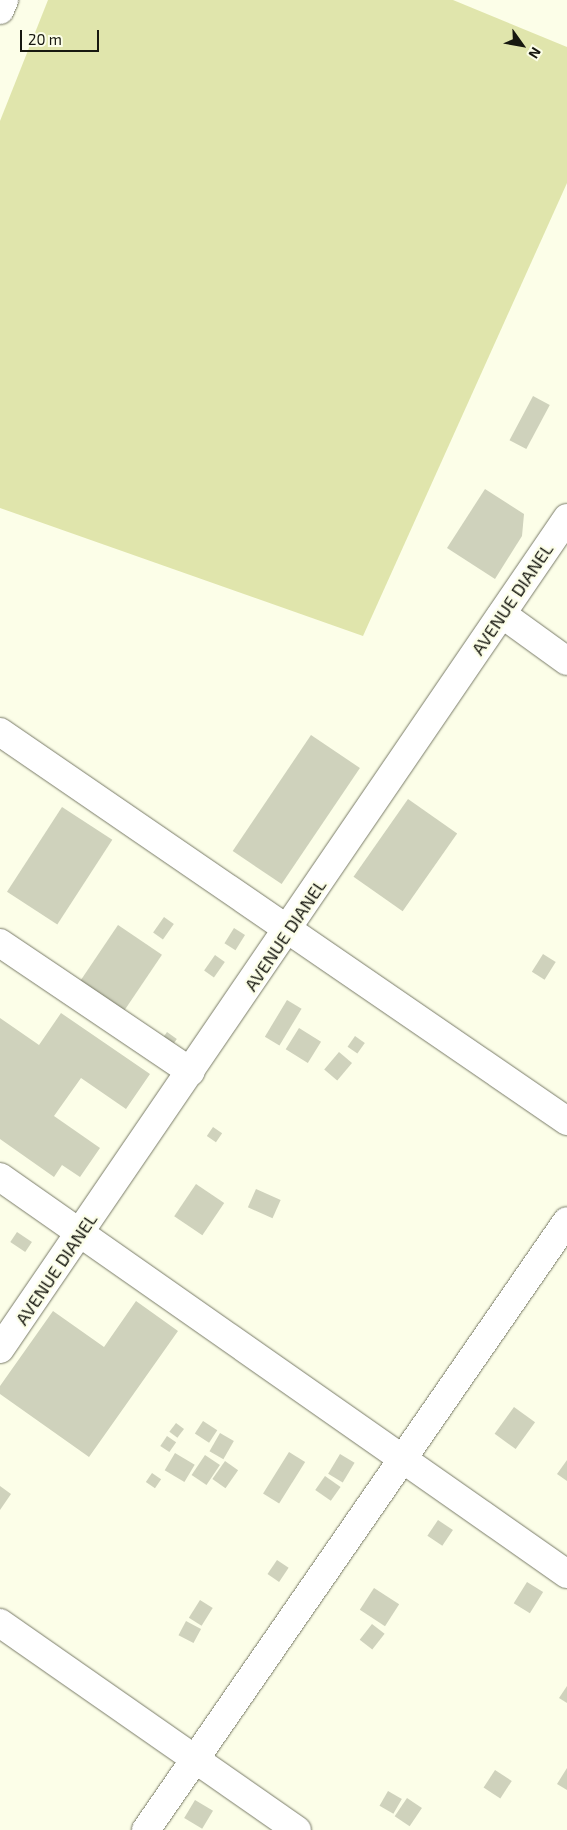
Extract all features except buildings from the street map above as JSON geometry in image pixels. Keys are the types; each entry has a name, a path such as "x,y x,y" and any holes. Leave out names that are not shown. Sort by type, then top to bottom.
{"street":[{"path":"0,10 4,0"},
{"name":"AVENUE DIANEL","path":"0,1349 289,930 567,518"},
{"path":"502,614 567,661"},
{"path":"0,732 567,1121"},
{"path":"0,943 191,1072"},
{"path":"0,1177 567,1574"},
{"path":"146,1830 567,1221"},
{"path":"0,1623 297,1830"}],"green space":[{"path":"48,0 453,0 567,47 567,183 363,636 0,508 0,121"}]}
